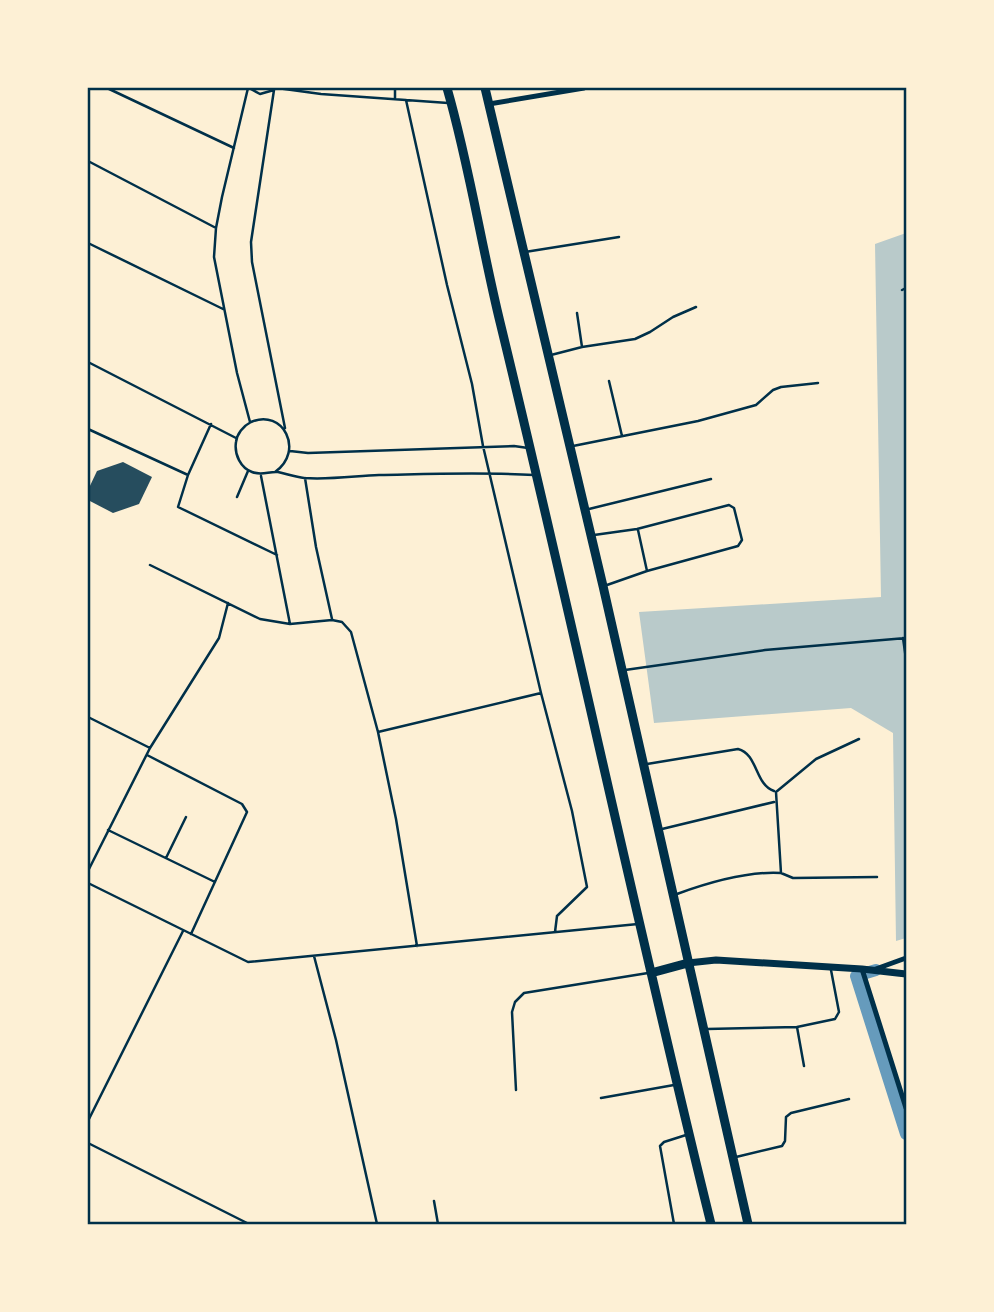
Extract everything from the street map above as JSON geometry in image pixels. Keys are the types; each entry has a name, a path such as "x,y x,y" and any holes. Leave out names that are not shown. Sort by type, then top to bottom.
{"main road":[{"path":"447,88 711,1224"},
{"path":"485,88 603,586 748,1224"},
{"path":"651,973 688,963"}],"street":[{"path":"489,104 584,88"},
{"path":"876,970 906,958"},
{"path":"688,963 716,960 906,974"},
{"path":"862,969 906,1108"}],"lane":[{"path":"107,88 234,148"},
{"path":"250,422 215,265 216,228 248,88 260,94 276,88 452,103"},
{"path":"275,472 285,463 290,451 290,440 285,430 252,262 251,242 276,88"},
{"path":"395,88 395,99"},
{"path":"406,100 472,384 483,446 541,693 572,811 587,887 557,916 555,932"},
{"path":"88,161 216,228"},
{"path":"523,253 619,237"},
{"path":"88,243 225,310"},
{"path":"902,290 906,288"},
{"path":"548,356 582,347 635,339 696,307"},
{"path":"577,313 582,347"},
{"path":"88,362 236,438"},
{"path":"609,381 622,437"},
{"path":"569,446 698,421 756,405 773,390 781,387 818,383"},
{"path":"285,430 275,422 262,419 250,422 236,438 238,460 248,471 261,475 275,472 305,478 491,473 537,475"},
{"path":"211,424 188,475 178,507 277,555"},
{"path":"88,429 188,475"},
{"path":"290,451 308,453 483,446 531,448"},
{"path":"237,497 248,471"},
{"path":"261,475 290,624"},
{"path":"305,478 332,620"},
{"path":"585,510 711,479"},
{"path":"591,535 637,529 729,505 734,508 742,540 738,546 603,586"},
{"path":"637,529 647,571"},
{"path":"150,565 260,619 290,624 332,620 342,622 351,632 378,732 396,819 416,946"},
{"path":"88,871 150,748 219,638 228,603"},
{"path":"622,670 765,650 905,638 906,658"},
{"path":"378,732 541,693"},
{"path":"88,717 150,748"},
{"path":"776,792 816,759 859,739"},
{"path":"644,764 738,749 749,756 766,787 776,792"},
{"path":"147,755 242,804 247,812 191,934"},
{"path":"776,792 780,873"},
{"path":"659,830 776,802"},
{"path":"166,858 186,817"},
{"path":"108,830 215,882"},
{"path":"673,895 704,884 769,872 793,878 877,877"},
{"path":"88,883 248,962 640,923"},
{"path":"88,1121 183,931"},
{"path":"314,956 336,1040 377,1224"},
{"path":"704,1029 797,1027 835,1019 839,1012 831,967"},
{"path":"516,1090 512,1012 515,1002 524,993 651,973"},
{"path":"797,1027 804,1066"},
{"path":"601,1098 677,1084"},
{"path":"733,1157 782,1146 785,1141 786,1117 791,1113 849,1099"},
{"path":"674,1224 660,1146 664,1142 689,1134"},
{"path":"88,1143 249,1224"},
{"path":"434,1201 438,1224"}],"shaded area":[{"path":"906,233 906,938 896,941 893,733 851,708 654,723 639,612 881,597 875,244"}],"building":[{"path":"123,462 152,477 139,504 113,513 88,500 88,490 97,471"}],"waterway":[{"path":"876,970 856,976 906,1134"}]}
